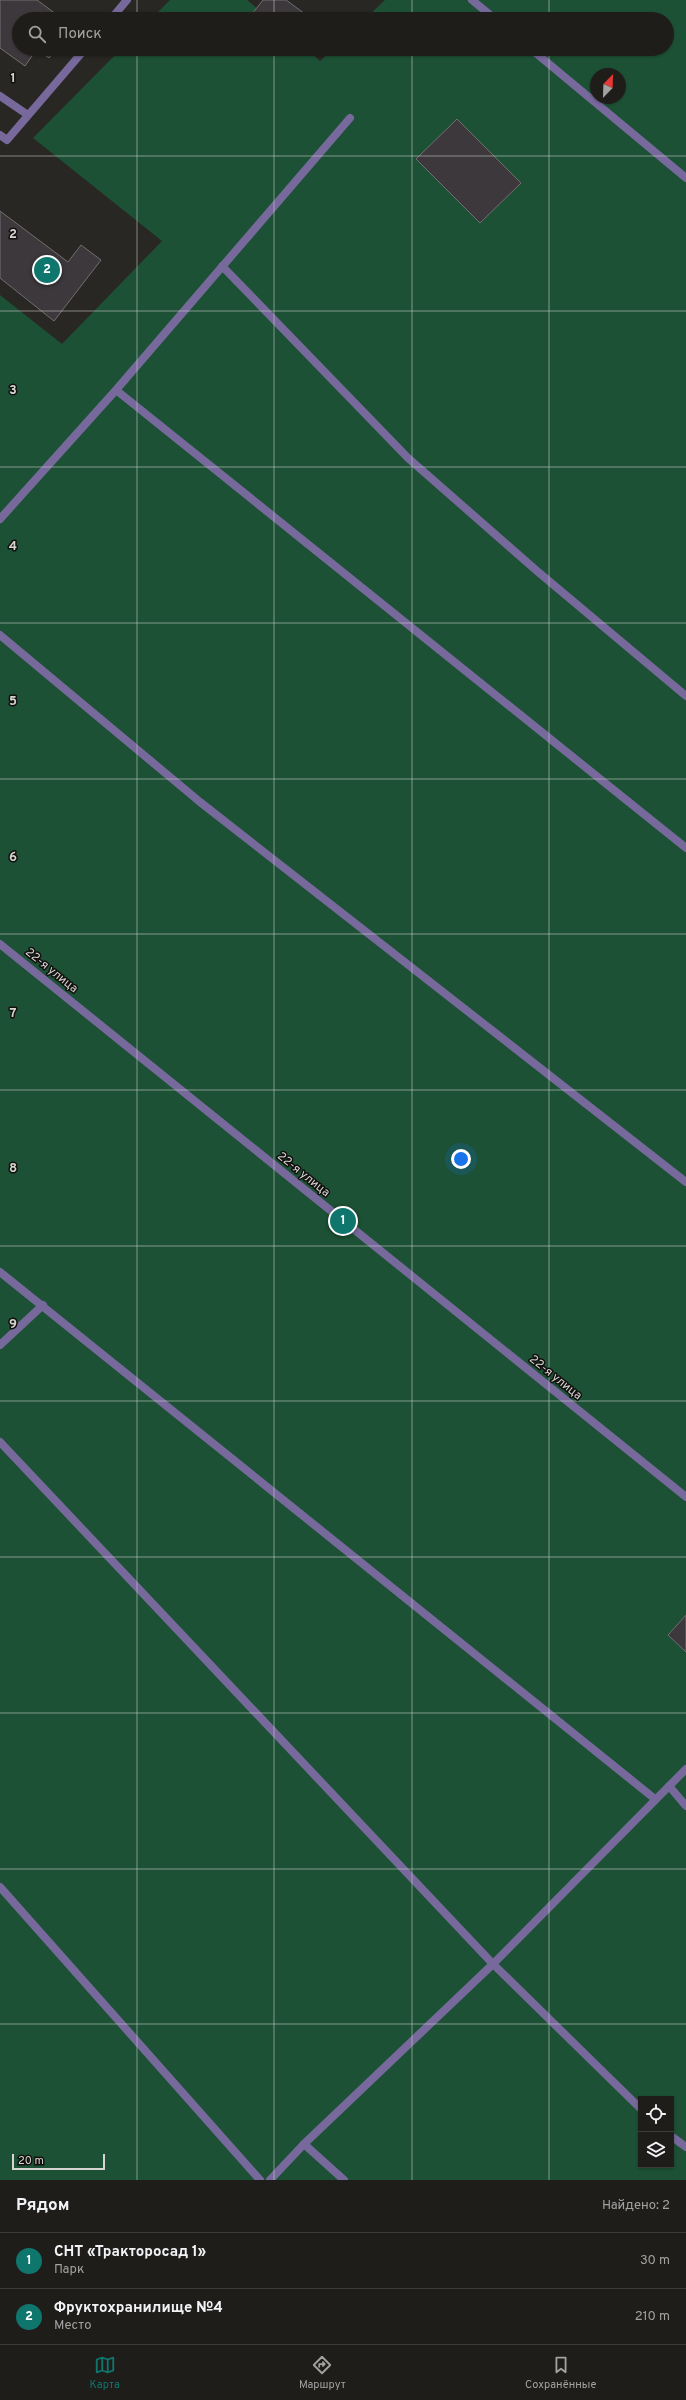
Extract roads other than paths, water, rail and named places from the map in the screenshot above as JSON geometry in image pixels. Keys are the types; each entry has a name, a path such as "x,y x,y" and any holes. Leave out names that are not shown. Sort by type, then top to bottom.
{"street":[{"path":"117,12 127,0"},
{"path":"472,0 487,12"},
{"path":"0,135 7,140 79,56"},
{"path":"539,56 686,178"},
{"path":"0,96 28,116"},
{"path":"0,519 116,390 350,118"},
{"path":"222,266 408,458 537,571 686,696"},
{"path":"116,390 686,848"},
{"path":"0,635 200,802 686,1182"},
{"name":"22-я улица","path":"0,944 686,1498"},
{"path":"0,1272 43,1305 655,1799"},
{"path":"0,1345 43,1305"},
{"path":"0,1442 493,1964 638,2106"},
{"path":"270,2180 304,2144 493,1964 686,1769"},
{"path":"668,1786 686,1806"},
{"path":"0,1887 260,2180"},
{"path":"674,2138 686,2148"},
{"path":"304,2144 344,2180"}],"place":[{"name":"Фруктохранилище №4","path":"47,270"},
{"name":"СНТ «Тракторосад 1»","path":"343,1221"}]}
